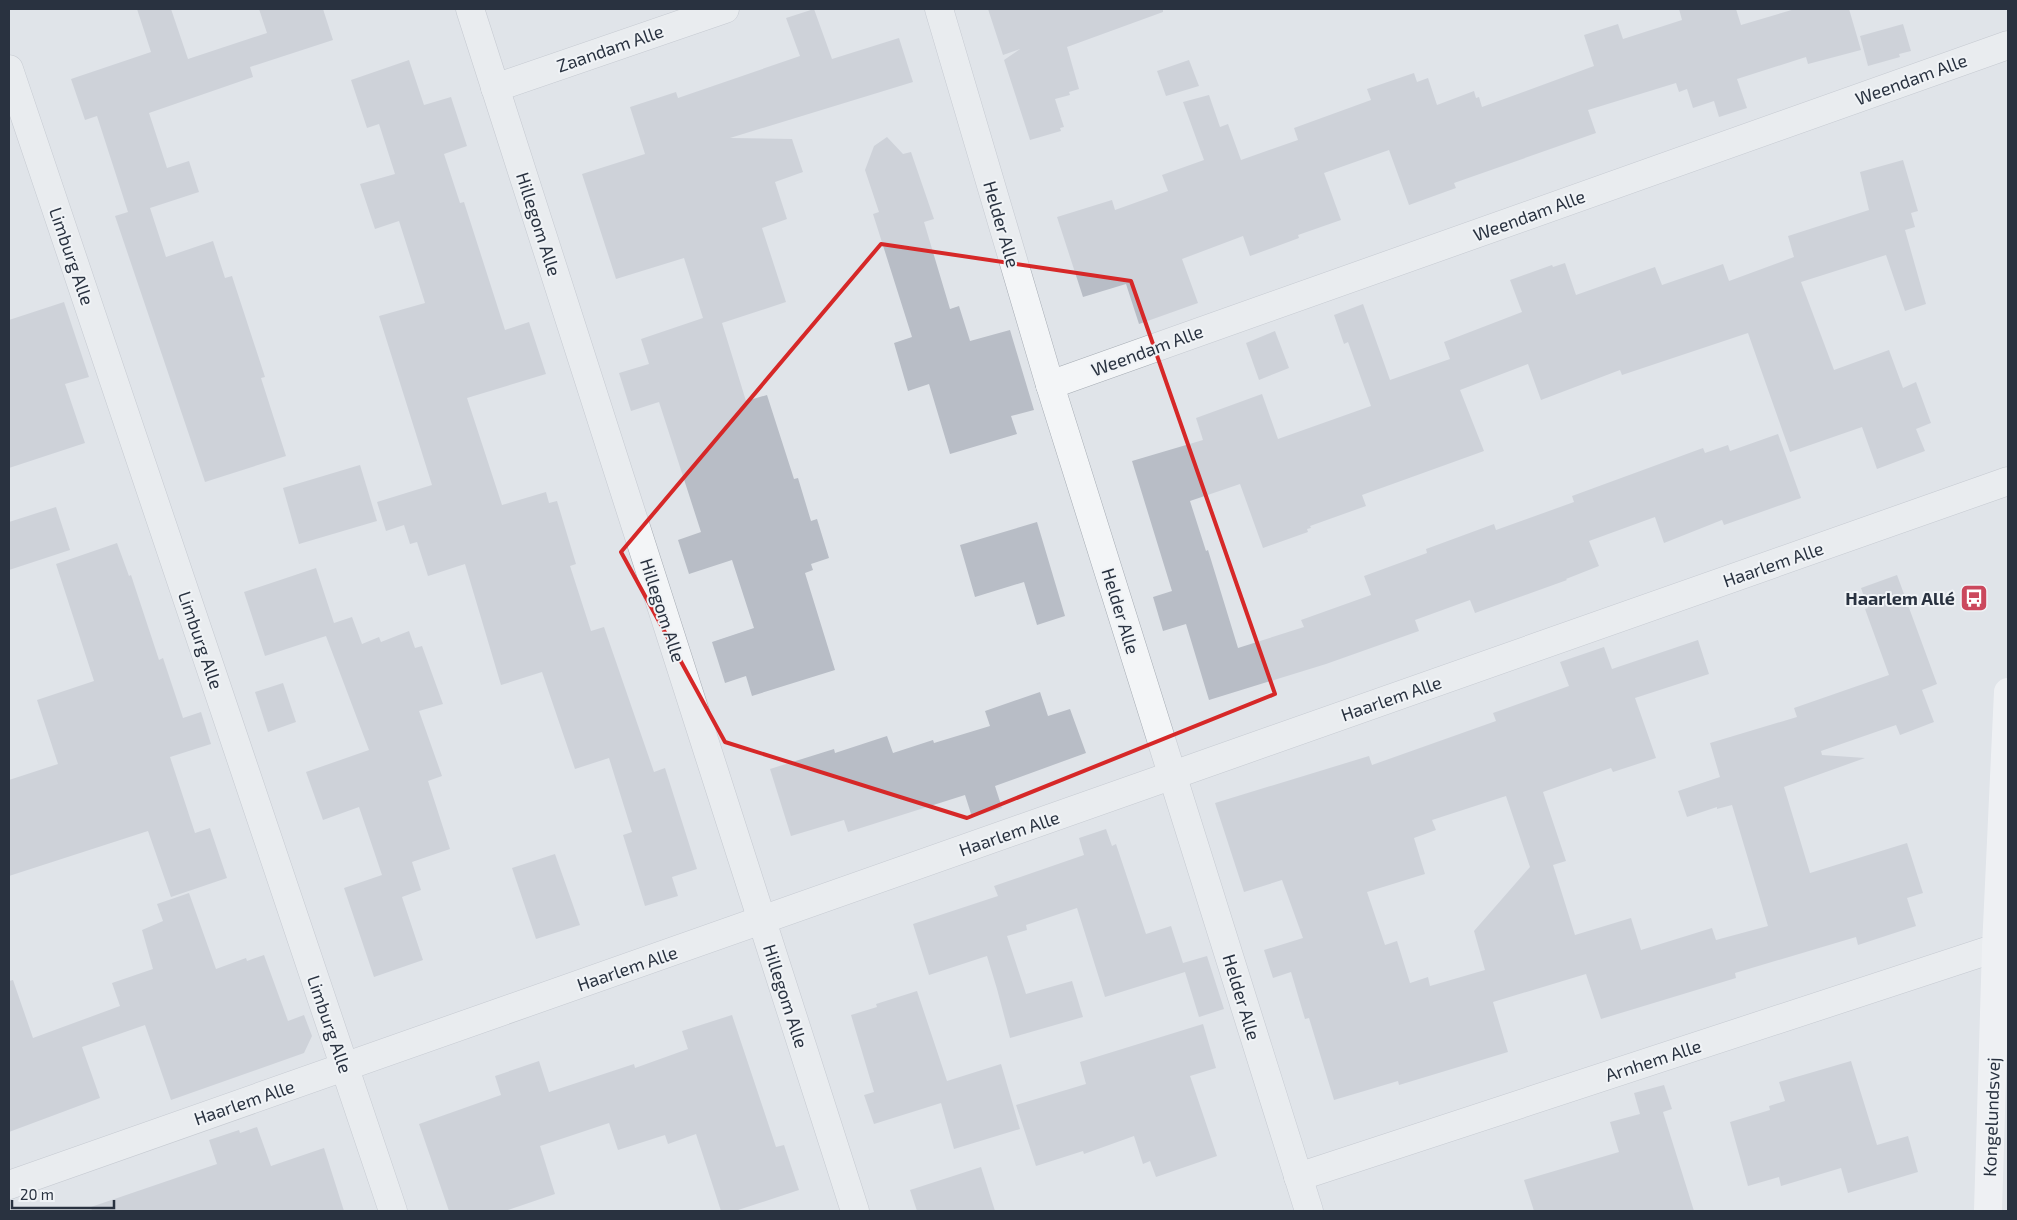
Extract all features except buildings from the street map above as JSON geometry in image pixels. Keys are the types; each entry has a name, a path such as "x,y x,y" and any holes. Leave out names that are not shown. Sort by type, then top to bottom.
{"street":[{"name":"Hillegom Alle","path":"470,9 855,1211"},
{"name":"Zaandam Alle","path":"495,88 725,9"},
{"name":"Helder Alle","path":"939,9 1050,385 1309,1211"},
{"name":"Weendam Alle","path":"1050,385 2008,45"},
{"name":"Limburg Alle","path":"9,69 392,1211"},
{"name":"Haarlem Alle","path":"9,1185 2008,481"},
{"name":"Kongelundsvej","path":"1988,1211 2002,946 2008,692"},
{"name":"Arnhem Alle","path":"1298,1177 2002,946"}],"highlighted area":[{"path":"881,244 1131,281 1275,694 967,818 725,742 621,552"}],"place":[{"name":"Haarlem Allé","path":"1974,598"}]}
